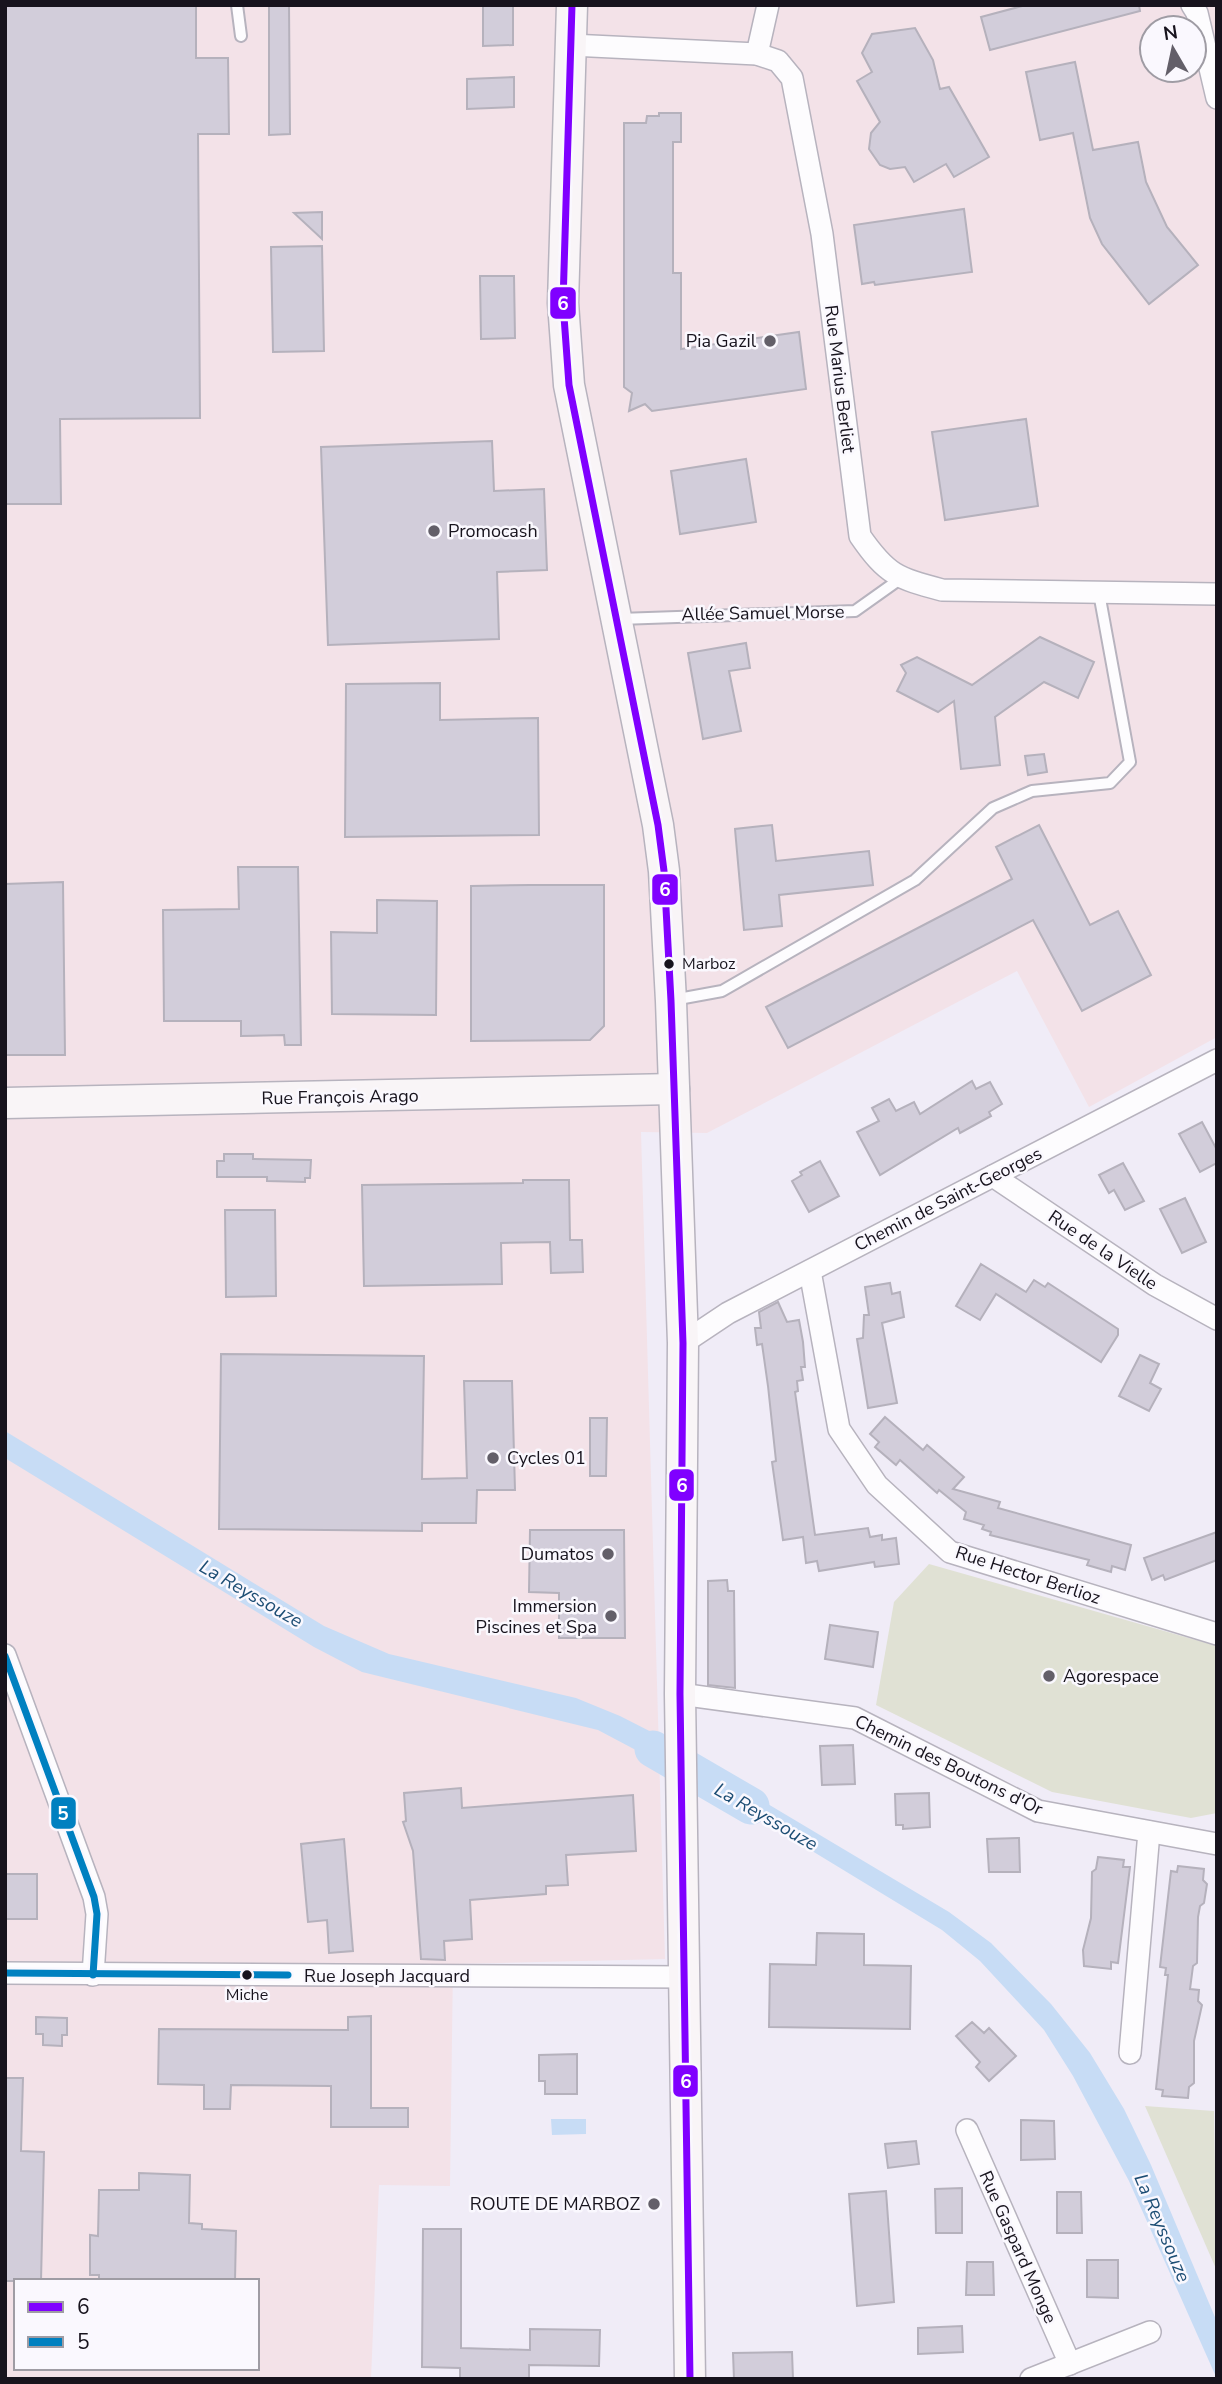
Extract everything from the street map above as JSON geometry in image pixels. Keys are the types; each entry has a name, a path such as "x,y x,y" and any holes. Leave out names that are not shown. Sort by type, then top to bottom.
{"main road":[{"path":"572,5 563,303 565,345 576,432 658,825 664,871 671,1001 683,1343 680,1693 685,1838 690,2379"},
{"name":"Rue François Arago","path":"5,1103 674,1089"}],"street":[{"path":"757,54 768,5"},
{"path":"1192,5 1197,13 1217,98"},
{"name":"Rue Marius Berliet","path":"571,45 757,54 778,61 792,78 822,234 860,536 878,561 900,579 942,590 1217,594"},
{"name":"Chemin de Saint-Georges","path":"683,1343 728,1313 1217,1060"},
{"name":"Rue de la Vielle","path":"993,1176 1155,1285 1217,1319"},
{"name":"Rue Hector Berlioz","path":"810,1271 839,1429 877,1485 950,1552 1217,1634"},
{"path":"5,1655 94,1897 97,1914 93,1975"},
{"name":"Chemin des Boutons d'Or","path":"680,1693 855,1718 1038,1811 1217,1844"},
{"path":"1130,2053 1149,1832"},
{"name":"Rue Joseph Jacquard","path":"5,1973 685,1977"},
{"name":"Rue Gaspard Monge","path":"967,2130 1070,2364"},
{"path":"1031,2379 1150,2332"}],"lane":[{"path":"237,5 241,36"},
{"name":"Allée Samuel Morse","path":"616,620 855,611 900,579"},
{"path":"671,1001 722,991 915,880 993,808 1032,791 1110,783 1130,762 1099,593"}],"shaded area":[{"path":"5,5 1217,5 1217,1037 1089,1107 1017,971 707,1133 641,1132 665,1959 453,1964 450,2186 379,2185 371,2379 5,2379"},
{"name":"Agorespace","path":"929,1564 1217,1646 1217,1813 1191,1818 1052,1792 876,1705 894,1602"},
{"path":"1145,2106 1214,2111 1217,2271"}],"water":[{"path":"5,1431 324,1626 389,1654 576,1698 620,1716 673,1743 666,1766 598,1730 362,1672 314,1647 5,1458"},
{"path":"706,1767 949,1912 991,1943 1051,2004 1090,2053 1124,2109 1151,2165 1217,2322 1217,2379 1129,2181 1073,2076 1044,2030 980,1961 942,1930 707,1787"},
{"path":"551,2119 586,2119 586,2134 552,2135"}],"building":[{"path":"5,5 196,5 196,58 228,58 229,134 198,134 200,418 60,419 61,504 5,504"},
{"path":"269,5 289,5 290,134 269,135"},
{"path":"1026,5 1139,5 1140,11 990,50 981,17"},
{"path":"483,6 513,6 513,45 483,46"},
{"path":"915,28 933,60 940,89 949,87 989,157 954,177 946,164 914,182 905,167 890,169 880,165 869,149 871,133 880,122 857,81 872,72 862,53 872,34"},
{"path":"1075,62 1093,150 1138,142 1146,182 1167,227 1198,265 1149,304 1102,244 1090,218 1073,133 1040,140 1026,72"},
{"path":"514,77 514,107 467,109 467,79"},
{"name":"Pia Gazil","path":"659,113 681,113 681,142 673,142 673,273 681,273 681,349 799,332 806,389 652,411 645,404 629,411 632,393 624,387 624,123 646,123 647,116 659,116"},
{"path":"964,209 972,272 875,285 874,282 862,284 854,225"},
{"path":"322,212 322,239 294,213"},
{"path":"322,246 324,351 273,352 271,247"},
{"path":"480,276 514,276 515,338 481,339"},
{"path":"1026,419 1038,506 945,520 932,432"},
{"name":"Promocash","path":"492,441 494,491 544,489 547,570 497,572 499,639 328,645 321,447"},
{"path":"746,459 756,522 680,534 671,471"},
{"path":"1040,637 1094,662 1078,698 1044,682 995,717 1000,765 961,769 954,701 938,712 897,691 906,673 901,665 917,657 972,685"},
{"path":"746,643 750,668 729,671 741,731 703,739 688,653"},
{"path":"440,683 440,720 538,718 539,835 345,837 346,684"},
{"path":"1044,754 1047,772 1028,775 1025,756"},
{"path":"772,825 776,861 869,851 873,885 779,895 782,926 744,930 735,829"},
{"path":"1039,825 1090,925 1118,911 1151,975 1082,1011 1033,920 788,1048 766,1007 1012,879 996,847"},
{"path":"238,867 298,867 301,1045 285,1045 284,1035 241,1036 241,1021 164,1021 163,910 239,909"},
{"path":"63,882 65,1055 5,1055 5,884"},
{"path":"604,885 604,1026 590,1040 471,1041 471,886"},
{"path":"377,900 437,901 436,1015 332,1014 331,932 377,933"},
{"path":"972,1081 976,1089 990,1082 1002,1104 989,1112 991,1116 960,1133 958,1128 880,1175 857,1132 879,1121 872,1108 889,1099 896,1111 914,1102 920,1114"},
{"path":"1202,1122 1217,1150 1217,1163 1200,1172 1179,1134"},
{"path":"224,1154 253,1154 253,1159 311,1160 310,1178 305,1178 305,1182 267,1181 267,1177 217,1177 217,1161 224,1161"},
{"path":"820,1161 839,1196 809,1212 792,1181 802,1175 800,1172"},
{"path":"1123,1163 1144,1201 1125,1210 1114,1190 1109,1193 1099,1175"},
{"path":"523,1180 569,1180 570,1240 582,1240 583,1272 551,1273 550,1242 501,1243 502,1284 364,1286 362,1185 523,1183"},
{"path":"1185,1198 1206,1242 1182,1253 1160,1209"},
{"path":"225,1210 275,1210 276,1296 226,1297"},
{"path":"981,1264 1026,1292 1034,1280 1045,1287 1048,1283 1118,1329 1118,1335 1101,1362 996,1294 980,1320 956,1306"},
{"path":"890,1283 892,1294 900,1292 904,1317 882,1323 897,1403 868,1408 857,1339 863,1338 864,1315 869,1315 865,1287"},
{"path":"778,1302 787,1322 799,1320 803,1342 803,1380 797,1381 798,1391 795,1392 815,1535 868,1528 870,1537 882,1535 882,1540 896,1538 899,1564 875,1567 874,1562 819,1571 817,1561 806,1563 803,1537 783,1540 772,1462 776,1461 768,1386 762,1344 757,1345 755,1328 761,1328 759,1312"},
{"path":"221,1354 424,1356 422,1479 467,1478 464,1381 512,1381 515,1490 477,1490 476,1523 422,1523 422,1531 219,1529"},
{"path":"1140,1355 1159,1364 1150,1383 1161,1389 1149,1411 1119,1396"},
{"path":"885,1417 923,1450 927,1445 964,1477 953,1489 1000,1502 998,1508 1131,1545 1125,1570 1112,1566 1111,1572 1087,1565 1089,1560 990,1535 991,1532 982,1529 984,1525 964,1519 966,1512 939,1490 937,1493 900,1460 896,1465 875,1447 879,1442 870,1434"},
{"path":"590,1418 607,1418 606,1476 590,1476"},
{"path":"530,1530 624,1530 625,1638 559,1638 559,1593 529,1592"},
{"path":"1217,1532 1217,1560 1165,1580 1163,1575 1152,1580 1144,1558"},
{"path":"727,1580 728,1591 734,1591 735,1688 708,1685 708,1581"},
{"path":"830,1625 878,1632 873,1667 825,1659"},
{"path":"853,1745 855,1784 822,1785 820,1746"},
{"path":"461,1788 462,1808 633,1795 636,1851 566,1855 568,1885 546,1886 546,1894 470,1900 472,1939 444,1941 445,1960 421,1959 413,1851 403,1822 406,1821 404,1793"},
{"path":"929,1793 930,1827 903,1829 903,1825 896,1825 895,1794"},
{"path":"1019,1838 1020,1872 989,1872 987,1839"},
{"path":"344,1839 353,1951 329,1953 327,1920 308,1922 301,1844"},
{"path":"1098,1857 1124,1860 1123,1867 1130,1867 1118,1963 1111,1962 1111,1969 1084,1966 1083,1950 1091,1918 1092,1872 1096,1869"},
{"path":"1178,1866 1204,1869 1203,1880 1207,1884 1204,1903 1200,1906 1198,1917 1197,1963 1193,1966 1190,1989 1199,1990 1198,2001 1202,2005 1194,2041 1194,2083 1189,2087 1188,2098 1162,2096 1163,2090 1156,2089 1168,1975 1165,1975 1166,1968 1160,1967 1171,1871 1177,1872"},
{"path":"5,1874 37,1874 37,1919 5,1919"},
{"path":"817,1933 864,1934 864,1965 911,1966 910,2029 769,2027 770,1964 816,1965"},
{"path":"371,2016 371,2108 408,2108 408,2127 331,2127 331,2086 231,2085 230,2109 204,2109 204,2085 158,2084 159,2029 348,2030 348,2017"},
{"path":"36,2017 67,2018 67,2035 62,2035 62,2046 43,2045 43,2034 36,2034"},
{"path":"972,2022 984,2033 989,2028 1016,2056 989,2081 976,2067 980,2062 956,2036"},
{"path":"577,2054 577,2094 545,2094 545,2081 539,2081 539,2055"},
{"path":"5,2078 23,2078 21,2151 44,2152 41,2279 5,2281"},
{"path":"1021,2120 1054,2121 1055,2159 1021,2160"},
{"path":"916,2141 919,2164 888,2168 885,2144"},
{"path":"139,2173 190,2175 189,2223 202,2224 202,2229 236,2231 235,2279 99,2279 99,2275 90,2275 90,2235 98,2236 99,2190 139,2190"},
{"path":"962,2188 962,2233 936,2233 935,2189"},
{"path":"886,2191 894,2302 857,2306 849,2194"},
{"path":"1057,2192 1081,2192 1082,2233 1057,2233"},
{"path":"423,2229 461,2229 461,2348 530,2350 530,2329 600,2330 599,2366 529,2365 529,2379 460,2379 460,2368 422,2367"},
{"path":"1087,2260 1118,2260 1118,2298 1087,2297"},
{"path":"967,2262 993,2262 994,2295 966,2295"},
{"path":"962,2326 963,2352 918,2354 918,2328"},
{"path":"792,2352 793,2379 734,2379 733,2353"}],"waterway":[{"name":"La Reyssouze","path":"653,1749 751,1806"}],"transit line":[{"name":"6","path":"572,5 563,303 569,385 658,825 664,871 671,1001 683,1343 680,1694 690,2379"},
{"name":"5","path":"5,1656 94,1897 97,1914 93,1975"},
{"name":"5","path":"5,1973 288,1975"}],"place":[{"name":"Pia Gazil","path":"770,341"},
{"name":"Promocash","path":"434,531"},
{"name":"Marboz","path":"669,964"},
{"name":"Cycles 01","path":"493,1458"},
{"name":"Dumatos","path":"608,1554"},
{"name":"Immersion Piscines et Spa","path":"611,1616"},
{"name":"Agorespace","path":"1049,1676"},
{"name":"Miche","path":"247,1975"},
{"name":"ROUTE DE MARBOZ","path":"654,2204"}]}
